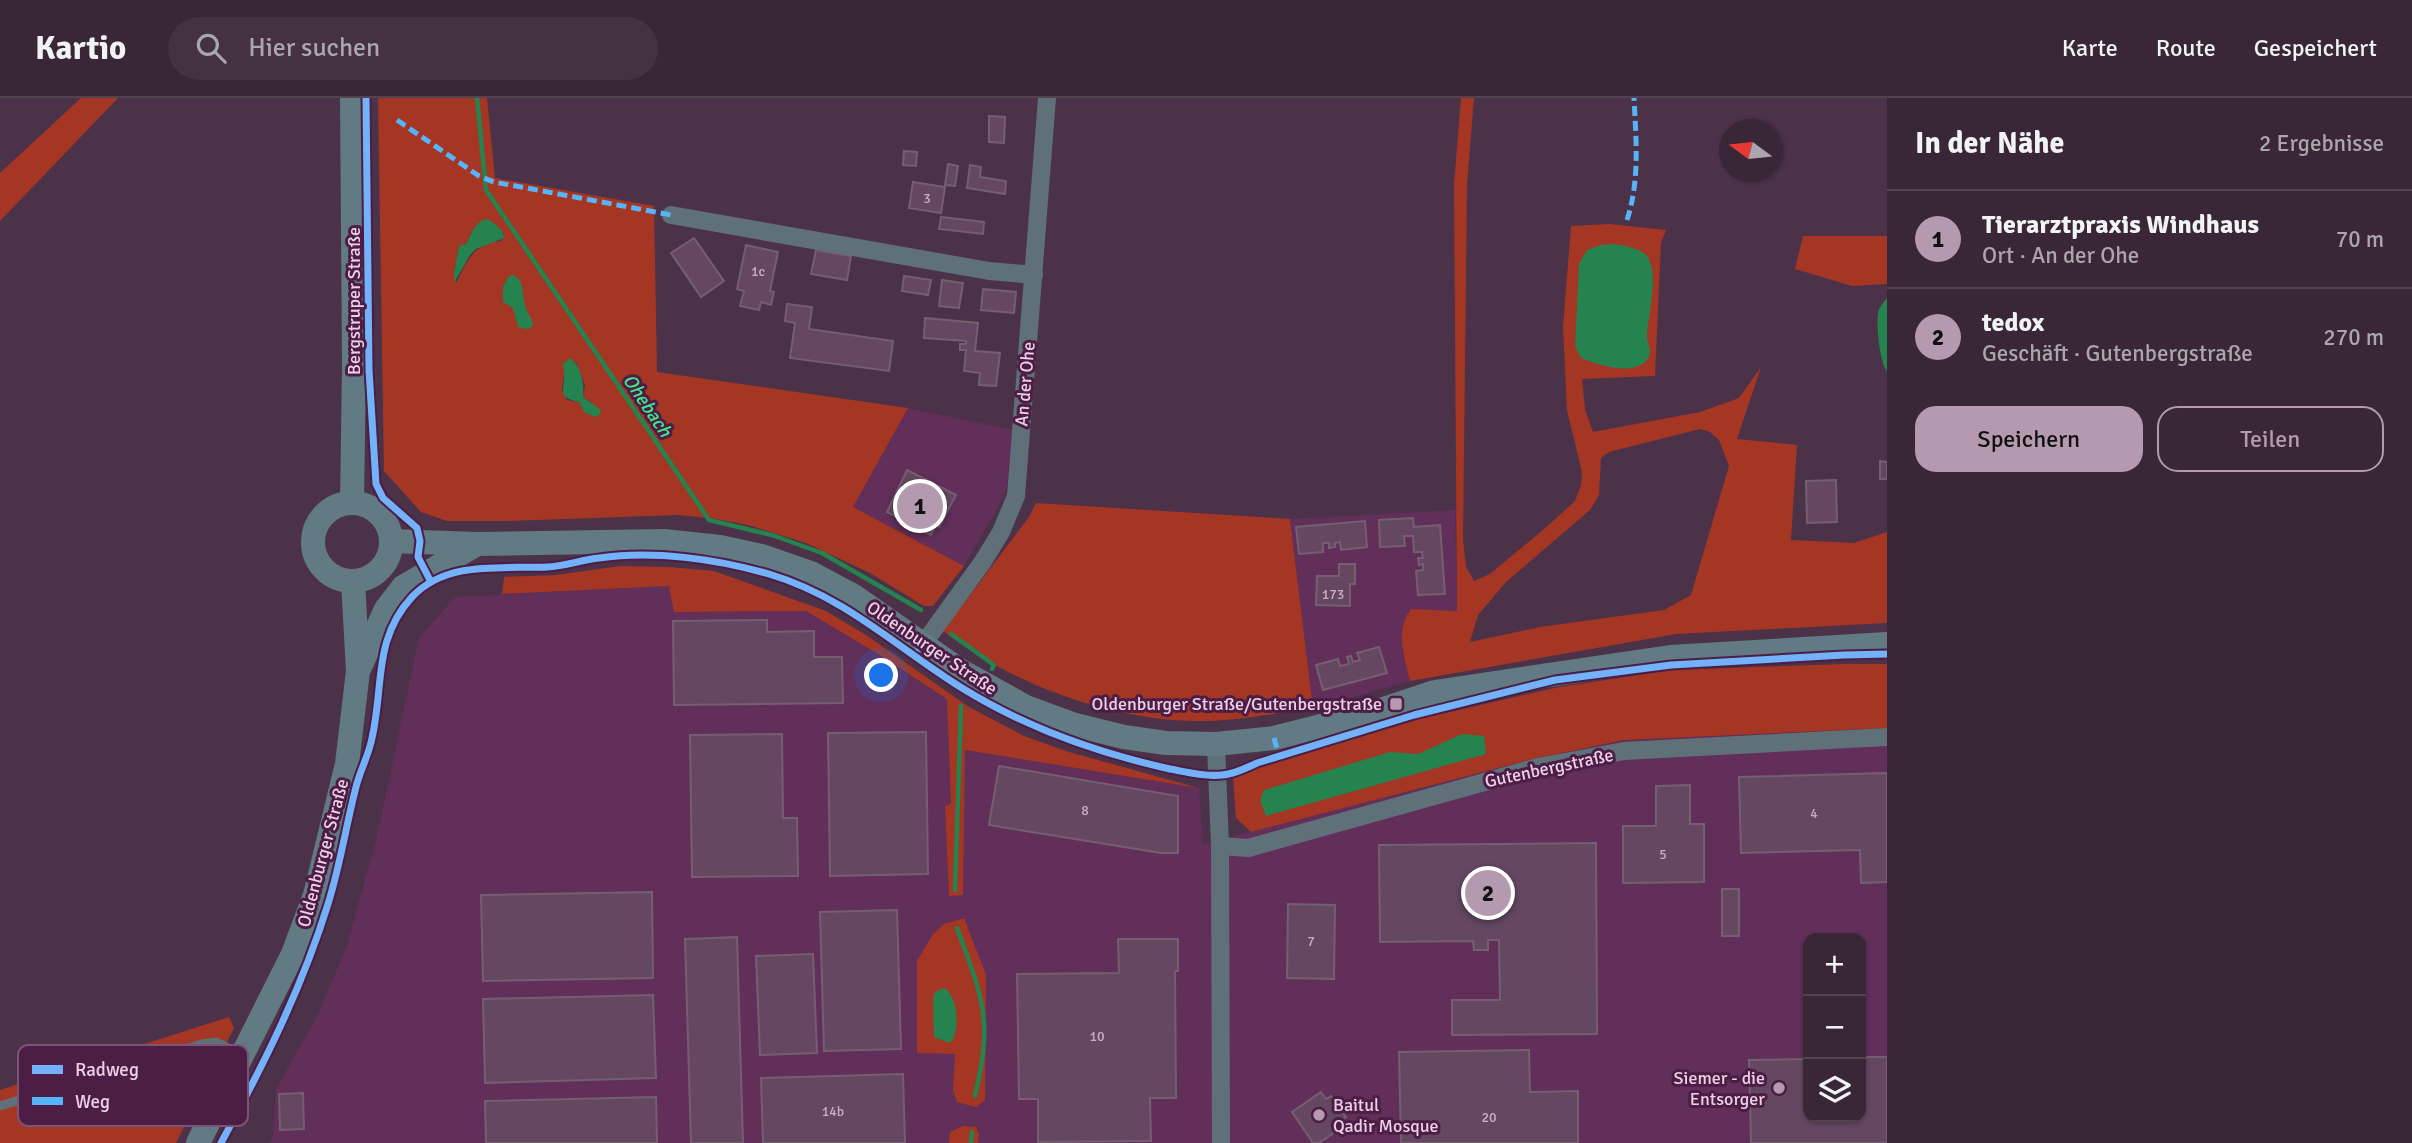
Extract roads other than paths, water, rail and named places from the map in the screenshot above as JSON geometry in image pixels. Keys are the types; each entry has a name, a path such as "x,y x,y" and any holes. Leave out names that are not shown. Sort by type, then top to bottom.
{"main road":[{"name":"Bergstruper Straße","path":"352,98 352,503"},
{"path":"352,503 375,510 384,519 391,541 390,554 376,573 354,581 341,580 321,566 313,543 321,519 340,505 352,503"},
{"name":"Oldenburger Straße","path":"391,541 477,544 664,541 720,547 762,556 811,573 854,596 961,671 1026,707 1075,725 1124,737 1166,743 1216,744 1293,733 1369,714 1435,692 1670,657 1887,644"},
{"path":"358,671 386,609 403,587 477,544"},
{"name":"Oldenburger Straße","path":"248,1045 293,954 315,895 347,764 358,671 354,581"},
{"name":"Oldenburger Straße","path":"198,1143 207,1126"}],"street":[{"name":"An der Ohe","path":"924,643 982,563 1001,532 1016,496 1047,98"},
{"path":"671,215 989,271 1034,275"},
{"name":"Gutenbergstraße","path":"1220,846 1248,848 1538,767 1625,751 1887,737"},
{"path":"1216,744 1220,846 1221,1143"}],"lane":[{"path":"199,1045 216,1042 223,1045"},
{"path":"0,1106 18,1100"}],"waterway":[{"name":"Ohebach","path":"477,98 486,190 709,520 772,535 822,553 921,610"},
{"name":"Ohebach","path":"951,634 994,665 992,669"},
{"name":"Ohebach","path":"955,890 961,706"},
{"path":"957,928 976,981 983,1013 984,1044 975,1096"},
{"path":"971,1143 972,1132"}],"place":[{"name":"Tierarztpraxis Windhaus","path":"920,506"},
{"name":"Oldenburger Straße/Gutenbergstraße","path":"1396,704"},
{"name":"tedox","path":"1488,893"},
{"name":"Siemer - die Entsorger","path":"1779,1088"},
{"name":"Baitul Qadir Mosque","path":"1319,1115"}]}
